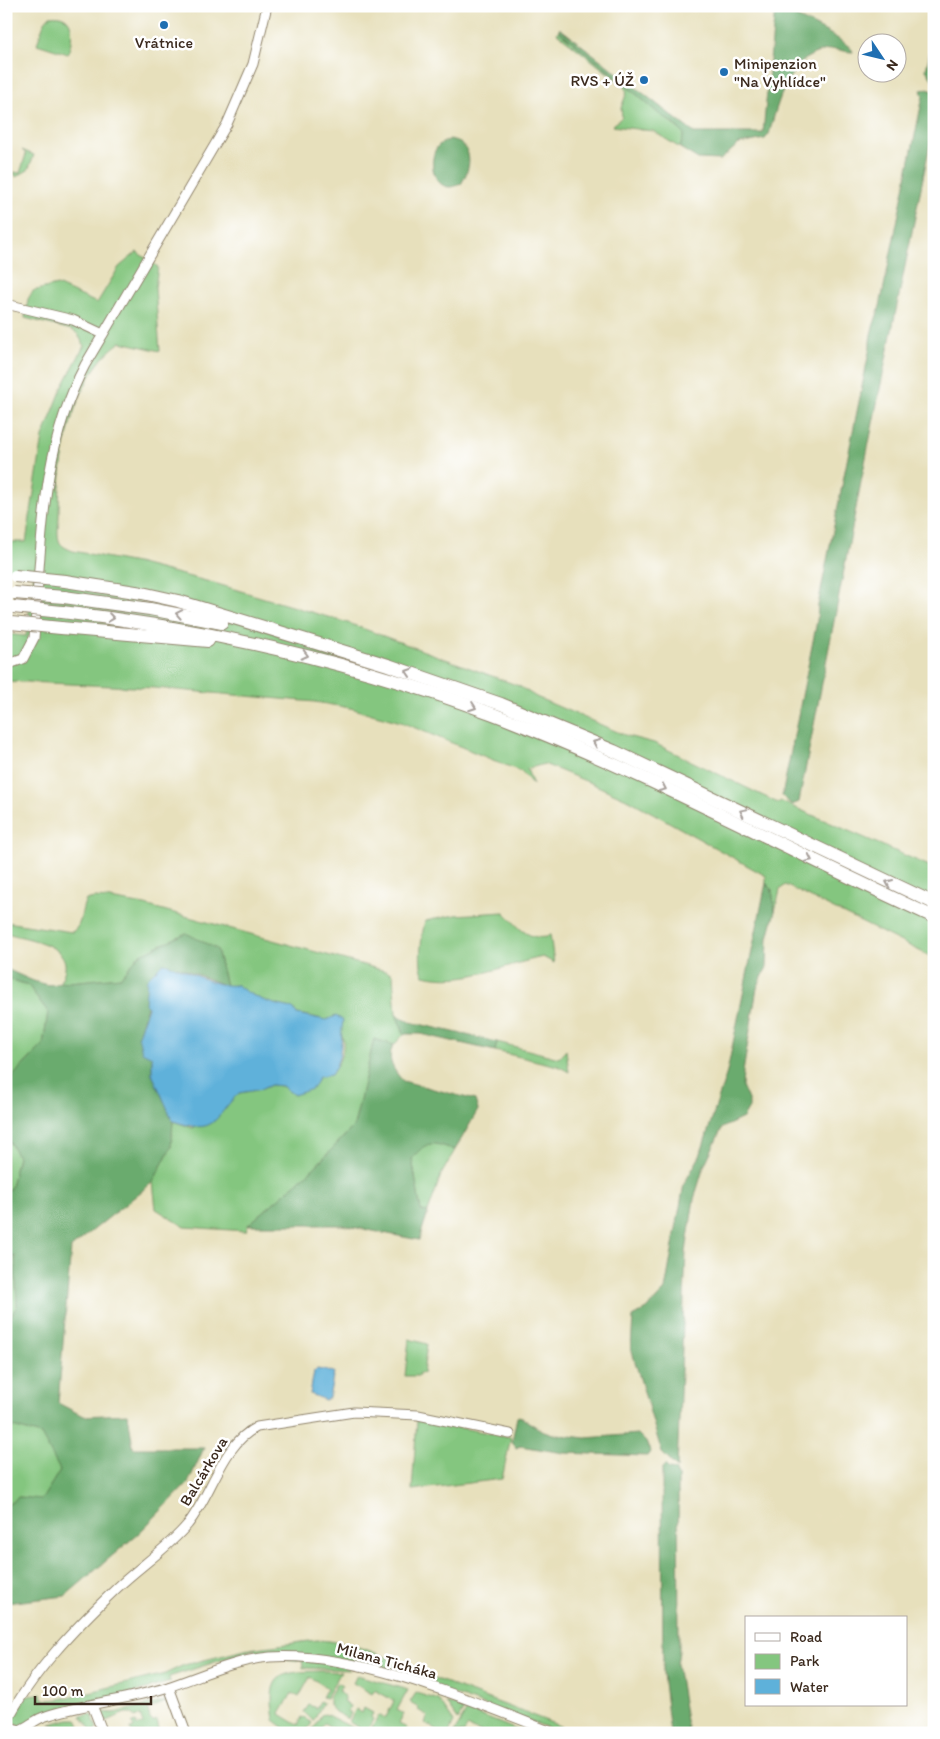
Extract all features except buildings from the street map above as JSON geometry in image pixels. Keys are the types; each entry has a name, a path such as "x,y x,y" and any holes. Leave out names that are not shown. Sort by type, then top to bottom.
{"highway":[{"path":"11,576 65,581 162,597 452,686 557,727 682,783 934,903"},
{"path":"10,593 64,597 150,609 296,639"},
{"path":"9,607 168,626 276,648 403,683 549,737 619,767 934,917"},
{"path":"9,623 276,648"}],"street":[{"path":"6,665 22,659 32,646 48,475 53,445 67,400 227,124 253,64 267,6"},
{"path":"6,304 73,320 104,334"},
{"name":"Balcárkova","path":"6,1724 22,1695 78,1628 118,1588 161,1551 188,1524 212,1487 230,1450 249,1431 257,1427 354,1412 418,1415 510,1434"},
{"name":"Milana Ticháka","path":"6,1724 20,1730 42,1717 169,1686 226,1666 257,1659 290,1657 318,1658 351,1664 414,1682 554,1733"},
{"path":"169,1686 186,1733"},
{"path":"92,1706 102,1733"}],"green space":[{"path":"775,9 805,21 842,41 853,52 834,49 827,50 814,54 803,61 794,71 781,95 769,134 765,139 739,144 720,160 698,159 680,148 684,134 673,123 660,115 560,32 561,29 694,133 763,133"},
{"path":"50,16 59,16 69,22 72,34 68,54 37,44 44,23"},
{"path":"560,28 560,32 684,134 680,148 653,131 612,126 622,117 621,108 627,92 623,85 557,33"},
{"path":"934,34 934,82 926,70"},
{"path":"921,90 934,91 934,124 861,482 799,802 792,805 782,796 817,621 818,605 873,326 880,306 923,96"},
{"path":"450,139 458,142 467,151 469,164 461,184 450,187 444,186 435,176 433,156 439,145"},
{"path":"22,150 34,155 28,170 16,177 14,172 20,173 26,154"},
{"path":"137,252 158,267 155,288 160,351 121,342 101,360 83,389 70,424 63,461 58,533 60,543 63,546 73,551 136,563 214,583 348,623 519,686 536,697 627,736 654,743 778,803 780,801 934,868 934,958 785,885 780,890 775,911 772,890 766,883 766,876 631,801 544,764 527,769 533,785 522,772 401,722 350,708 315,702 154,688 6,681 6,634 26,636 34,572 6,570 6,542 26,542 43,437 62,388 84,346 78,334 72,330 25,318 28,299 33,291 57,285 97,303 119,267"},
{"path":"766,883 772,890 775,911 768,938 767,967 757,988 743,1072 742,1086 749,1102 749,1108 743,1118 722,1128 704,1166 694,1199 686,1252 677,1468 662,1453 631,1348 633,1317 647,1309 665,1290 684,1184 700,1156 727,1072"},
{"path":"94,898 145,905 389,972 393,975 396,1014 404,1034 394,1045 374,1039 354,1126 314,1168 248,1225 246,1231 185,1227 156,1209 153,1182 171,1147 173,1121 193,1128 239,1093 262,1089 271,1085 282,1086 294,1095 319,1077 331,1075 343,1049 343,1039 333,1025 323,1020 297,1014 293,1008 264,1000 237,985 226,986 217,949 140,955 121,977 59,983 65,971 64,961 59,953 40,942 6,933 6,922 72,932 80,922 86,900"},
{"path":"504,912 528,934 547,937 550,934 554,963 543,957 469,976 454,978 424,975 420,957 425,921 455,915"},
{"path":"186,933 217,949 226,986 181,968 163,963 159,967 138,1036 152,1057 152,1074 173,1121 171,1147 153,1182 71,1248 58,1403 83,1416 128,1414 133,1448 204,1448 188,1483 140,1532 65,1596 6,1603 6,1506 19,1497 42,1499 60,1470 41,1435 6,1425 6,1324 17,1306 15,1256 6,1257 6,1193 11,1187 18,1157 6,1135 6,1096 14,1075 43,1045 48,1012 28,985 6,978 6,969 40,983 53,985 121,977 139,955"},
{"path":"6,978 28,985 48,1012 43,1045 14,1075 6,1096"},
{"path":"396,1014 410,1022 497,1042 495,1051 421,1034 404,1034"},
{"path":"374,1039 394,1045 390,1055 392,1064 403,1081 475,1100 478,1110 455,1150 431,1144 422,1148 412,1159 421,1211 428,1212 419,1240 342,1225 248,1225 314,1168 354,1126"},
{"path":"497,1042 559,1058 566,1050 569,1072 558,1066 495,1051"},
{"path":"6,1135 18,1157 11,1187 6,1193"},
{"path":"432,1142 455,1150 441,1175 428,1212 421,1211 412,1159 423,1146"},
{"path":"15,1256 17,1306 6,1324 6,1257"},
{"path":"409,1339 427,1344 423,1373 419,1373 419,1376 405,1376"},
{"path":"519,1416 541,1430 553,1434 585,1438 638,1434 648,1444 650,1452 647,1456 564,1453 520,1446 516,1448 512,1441 517,1417"},
{"path":"417,1420 511,1437 502,1479 412,1490"},
{"path":"6,1425 42,1435 60,1470 42,1500 19,1497 6,1506"},
{"path":"665,1465 669,1469 675,1470 678,1476 679,1651 677,1664 688,1733 670,1733 663,1674 662,1468"},
{"path":"317,1640 349,1645 379,1654 454,1686 576,1733 563,1733 382,1669 255,1656 255,1649 169,1677 170,1682 20,1726 13,1721 26,1697 41,1693 42,1698 48,1700 60,1699 165,1674 184,1665 249,1649"},
{"path":"302,1660 347,1667 350,1670 303,1668"},
{"path":"295,1672 341,1672 326,1698 322,1697 327,1688 310,1677 299,1697 292,1693 280,1714 298,1725 302,1717 312,1723 305,1733 291,1733 274,1720 272,1693 274,1684 279,1678"},
{"path":"357,1675 408,1690 397,1710 404,1714 399,1724 407,1728 405,1733 369,1733 379,1715 385,1719 394,1701 375,1690 372,1694 353,1683"},
{"path":"337,1683 342,1686 338,1692 345,1696 343,1702 350,1706 348,1711 351,1713 348,1719 335,1712 329,1705 329,1697"},
{"path":"416,1693 439,1700 454,1722 449,1733 441,1733 425,1723 428,1716 418,1710 419,1707 410,1702"},
{"path":"169,1700 172,1705 168,1706 166,1702 148,1709 150,1719 153,1722 157,1720 160,1733 132,1733 130,1729 134,1728 132,1723 136,1722 137,1726 143,1724 140,1715 135,1717 132,1713 125,1713 105,1722 100,1712 114,1713"},
{"path":"320,1701 323,1703 313,1721 304,1712 309,1705 316,1708"},
{"path":"446,1703 464,1709 458,1720"},
{"path":"364,1708 373,1713 371,1717 373,1719 367,1732 349,1722 356,1709 362,1713"},
{"path":"467,1710 523,1731 521,1733 493,1733 480,1732 467,1727 464,1733 454,1733"},
{"path":"92,1714 97,1728 95,1730 96,1733 93,1733 81,1716"},
{"path":"325,1714 363,1733 341,1733 324,1723 318,1733 311,1733 321,1715"},
{"path":"77,1719 83,1733 61,1733 60,1727 50,1724"}],"water":[{"path":"163,963 218,984 237,985 264,1000 293,1008 297,1014 326,1020 336,1016 343,1020 340,1054 331,1075 319,1077 312,1089 294,1095 282,1086 271,1085 262,1089 239,1093 218,1117 207,1126 198,1127 173,1121 152,1074 152,1057 142,1052 138,1035 148,1007 145,1004 147,979"},
{"path":"317,1369 334,1372 329,1398 325,1400 310,1394 314,1371"}],"place":[{"name":"Vrátnice","path":"164,25"},
{"name":"Minipenzion \"Na Vyhlídce\"","path":"724,72"},
{"name":"RVS + ÚŽ","path":"644,80"}]}
